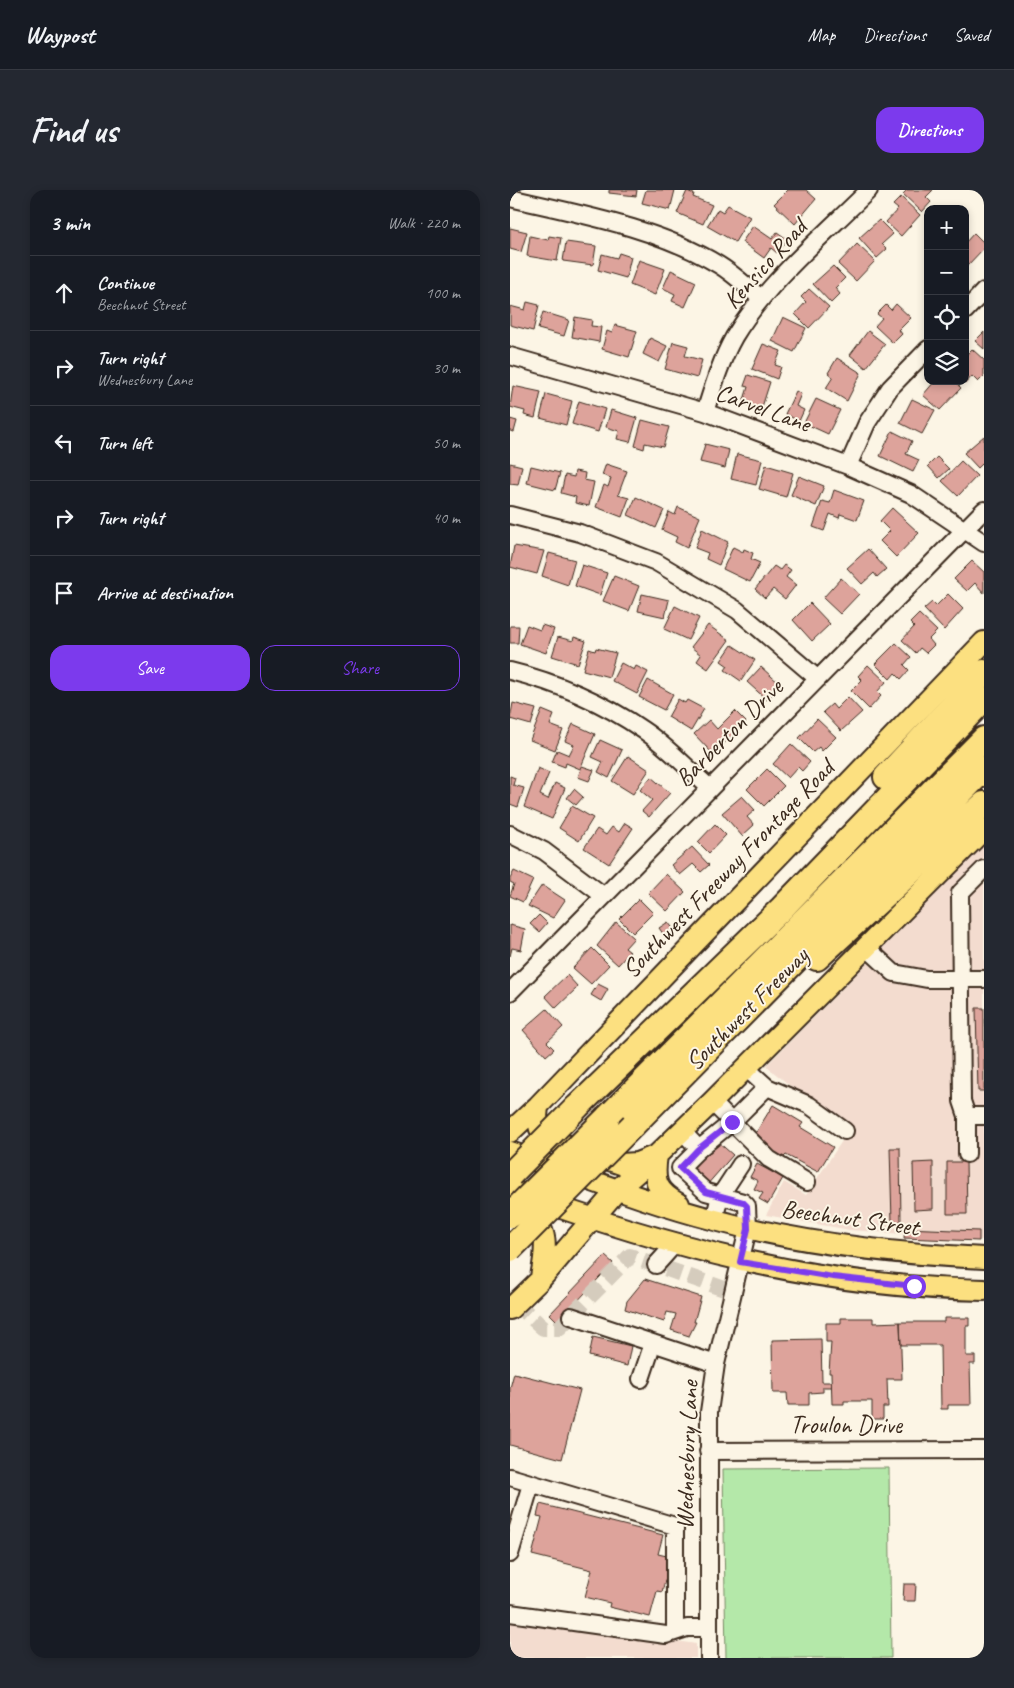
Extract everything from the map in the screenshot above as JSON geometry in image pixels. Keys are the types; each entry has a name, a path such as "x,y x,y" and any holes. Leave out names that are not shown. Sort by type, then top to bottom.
{"highway":[{"path":"782,908 794,876 984,672"},
{"name":"Southwest Freeway","path":"510,1175 576,1108 782,908 984,699"},
{"path":"510,1215 984,740"},
{"name":"Southwest Freeway","path":"510,1249 984,769"},
{"path":"789,967 820,957 984,804"}],"main road":[{"name":"Southwest Freeway Frontage Road","path":"510,1132 538,1106 984,642"},
{"path":"510,1310 541,1279 618,1189 657,1156 712,1102 984,829"},
{"path":"538,1106 540,1129 551,1140 621,1164 637,1162 657,1156"},
{"name":"Beechnut Street","path":"510,1152 618,1189 748,1229 860,1249 984,1258"},
{"path":"657,1156 655,1176 658,1188 678,1204 714,1220"},
{"path":"510,1190 592,1220 740,1262 833,1277 951,1289 984,1290"},
{"path":"510,1208 530,1217 541,1228 546,1245 541,1279"},
{"path":"951,1289 953,1257"}],"street":[{"name":"Kensico Road","path":"705,412 723,359 734,337 761,298 869,190"},
{"path":"510,198 597,218 682,246 720,266 761,298"},
{"path":"969,307 984,291"},
{"path":"848,466 867,423 890,388 924,353"},
{"name":"Carvel Lane","path":"510,356 705,412 848,466 911,494 984,543"},
{"name":"Barberton Drive","path":"510,992 984,510"},
{"path":"510,515 580,533 656,562 737,610 818,679"},
{"path":"510,672 539,678 590,700 644,730 710,788"},
{"path":"510,834 544,851 604,896"},
{"path":"966,1154 967,1116 962,1101 963,979 960,893 984,870"},
{"path":"867,948 894,973 927,979 984,979"},
{"path":"746,1067 767,1088 809,1105 845,1131"},
{"path":"748,1229 747,1206 706,1192 680,1168 698,1149 732,1122 767,1088"},
{"path":"712,1102 769,1159 807,1182"},
{"path":"967,1116 984,1116"},
{"path":"682,1131 698,1149"},
{"path":"714,1220 720,1196 741,1164"},
{"name":"Wednesbury Lane","path":"710,1658 709,1412 716,1364 748,1229"},
{"path":"656,1265 674,1244"},
{"path":"571,1316 716,1364"},
{"path":"641,1379 653,1343"},
{"name":"Troulon Drive","path":"708,1451 984,1450"},
{"path":"510,1477 675,1526 675,1631"},
{"path":"510,1554 531,1484"},
{"path":"510,1612 666,1635 675,1631 709,1633"}],"shaded area":[{"path":"984,845 984,1240 850,1230 766,1215 784,1182 806,1195 852,1126 793,1088 766,1066"},
{"path":"510,1616 696,1644 696,1658 510,1658"}],"green space":[{"path":"889,1468 891,1658 726,1658 723,1469"}],"building":[{"path":"609,190 637,190 636,196 609,193"},
{"path":"646,190 675,190 670,210 642,203"},
{"path":"788,190 806,190 816,199 795,224 774,204"},
{"path":"907,190 933,190 926,197 931,202 928,205 924,205 922,212 903,194"},
{"path":"687,191 694,194 693,197 712,205 703,224 677,213"},
{"path":"901,197 920,215 901,236 886,222 898,209 893,205"},
{"path":"728,205 750,217 735,242 707,226 718,209 723,212"},
{"path":"879,220 893,234 882,244 887,249 877,258 859,238"},
{"path":"753,226 772,239 777,232 787,239 777,253 771,248 764,258 742,242"},
{"path":"510,228 527,232 521,252 510,249"},
{"path":"974,233 984,243 984,248 969,264 969,250 969,239"},
{"path":"530,236 548,240 549,236 561,238 557,261 527,256"},
{"path":"566,242 596,246 593,265 563,261"},
{"path":"857,244 875,261 856,281 838,264"},
{"path":"619,253 631,257 626,278 598,270 602,254 617,258"},
{"path":"639,260 665,269 655,295 630,285"},
{"path":"833,266 845,278 835,288 840,294 831,303 813,284"},
{"path":"671,270 696,282 685,307 672,301 675,294 663,288"},
{"path":"809,289 829,307 809,328 795,314 806,302 801,297"},
{"path":"527,302 539,305 533,331 510,325 510,306 525,310"},
{"path":"896,304 911,318 899,330 902,334 893,343 875,326 882,318 877,314 886,305 891,310"},
{"path":"543,312 569,320 564,336 538,329"},
{"path":"575,317 592,320 591,326 601,327 599,342 572,337"},
{"path":"783,317 806,328 794,352 772,341"},
{"path":"615,325 637,331 629,357 602,349 607,331 612,333"},
{"path":"868,331 885,344 866,368 850,355"},
{"path":"984,332 984,349 975,341"},
{"path":"650,338 667,346 659,362 643,354"},
{"path":"673,342 688,346 685,356 702,360 697,378 665,369"},
{"path":"763,344 781,351 775,365 781,367 777,379 752,369"},
{"path":"972,349 984,360 984,376 978,382 972,376 969,379 969,352"},
{"path":"837,358 861,373 847,401 826,388 833,377 828,373"},
{"path":"748,375 770,382 761,410 743,403 748,387 744,386"},
{"path":"932,385 958,385 961,388 940,410 923,395"},
{"path":"513,386 541,392 535,418 524,415 525,411 510,407"},
{"path":"796,391 801,394 796,406 804,410 799,421 785,414"},
{"path":"546,394 572,401 566,425 540,418"},
{"path":"816,399 840,410 828,434 804,423"},
{"path":"912,399 935,410 922,434 900,423"},
{"path":"579,401 605,409 598,432 572,424"},
{"path":"611,410 637,418 630,442 617,439 619,431 606,427"},
{"path":"510,419 517,421 514,432 510,431"},
{"path":"642,420 669,427 663,447 645,443 644,449 635,446"},
{"path":"892,431 912,441 906,454 919,460 913,472 880,456"},
{"path":"984,436 984,462 978,468 964,453"},
{"path":"705,444 729,450 725,468 700,462"},
{"path":"737,454 762,460 756,485 731,479"},
{"path":"937,457 949,469 939,478 928,466"},
{"path":"961,461 977,476 958,496 942,481"},
{"path":"510,463 522,466 518,485 510,484"},
{"path":"606,464 627,471 618,495 629,498 622,517 596,507 604,485 608,487 611,478 602,475"},
{"path":"766,465 793,473 786,497 759,489"},
{"path":"531,466 560,473 555,490 527,483"},
{"path":"575,471 585,473 584,480 594,482 589,506 575,503 576,497 561,493 565,475 574,477"},
{"path":"799,476 824,486 816,506 791,495"},
{"path":"834,490 864,501 857,520 840,514 839,518 830,514 824,531 813,527 822,501 830,503"},
{"path":"636,497 664,510 656,528 628,515"},
{"path":"678,507 700,517 687,548 675,542 677,537 662,530 669,512 675,515"},
{"path":"892,508 919,533 896,557 880,541 890,531 880,521"},
{"path":"702,529 728,542 719,565 706,559 708,553 695,548"},
{"path":"514,546 544,551 537,574 510,567"},
{"path":"733,547 743,552 744,549 753,553 751,559 760,563 750,582 723,569"},
{"path":"868,549 886,569 877,577 874,573 862,584 847,568"},
{"path":"549,553 575,560 568,585 542,576"},
{"path":"972,561 984,572 984,593 975,583 967,591 954,579"},
{"path":"582,565 607,573 600,595 575,586"},
{"path":"784,565 791,570 786,577 796,585 785,599 773,589 765,598 755,589 774,566 780,570"},
{"path":"614,576 639,586 629,611 603,601"},
{"path":"841,578 859,594 840,614 823,598"},
{"path":"642,594 669,600 665,617 638,611"},
{"path":"948,594 963,609 944,630 924,609 932,602 936,606"},
{"path":"810,603 830,624 812,641 793,620"},
{"path":"675,606 699,618 688,640 664,629"},
{"path":"919,614 937,631 929,639 934,645 926,653 920,648 916,653 902,640 914,627 910,623"},
{"path":"527,625 540,630 542,625 554,629 546,653 520,644"},
{"path":"708,625 729,640 708,669 697,661 701,655 691,647"},
{"path":"510,626 519,626 518,643 510,643"},
{"path":"558,637 573,641 574,637 586,641 578,664 552,656"},
{"path":"896,643 911,657 904,665 909,670 901,679 895,673 890,679 875,664"},
{"path":"732,645 755,660 741,681 725,670 728,666 721,661"},
{"path":"596,648 616,653 609,677 583,670 589,649 595,651"},
{"path":"621,663 634,670 636,666 648,672 637,694 612,681"},
{"path":"868,665 886,682 877,692 881,696 869,709 851,691 862,680 858,676"},
{"path":"761,667 781,685 767,700 747,682"},
{"path":"648,680 673,694 664,710 639,697"},
{"path":"848,697 862,712 841,731 823,712 832,704 836,709"},
{"path":"678,699 685,703 687,700 704,709 691,731 668,717"},
{"path":"513,703 536,709 531,725 510,719"},
{"path":"542,710 554,715 550,725 563,730 555,750 530,740"},
{"path":"735,711 746,722 713,754 694,734 709,720 717,729"},
{"path":"817,719 836,737 822,751 819,747 813,752 799,738"},
{"path":"573,724 595,734 580,769 566,763 565,767 552,762 557,750 569,755 574,745 565,741"},
{"path":"600,740 622,750 609,778 598,772 603,762 592,757"},
{"path":"791,744 810,762 802,771 798,767 788,778 773,764"},
{"path":"628,756 649,770 633,794 612,781"},
{"path":"582,766 594,770 589,781 578,777"},
{"path":"538,768 549,773 540,795 548,799 555,783 565,788 552,819 524,807"},
{"path":"767,769 784,786 764,806 747,789"},
{"path":"510,776 515,778 513,785 524,788 518,807 510,804"},
{"path":"651,777 670,793 649,817 642,811 652,800 640,790"},
{"path":"574,789 583,797 576,805 567,798"},
{"path":"742,796 755,810 747,817 754,825 742,836 722,813"},
{"path":"572,806 593,818 579,841 559,828"},
{"path":"625,823 633,828 609,864 584,848 597,829 606,835 612,827 619,832"},
{"path":"715,824 726,835 709,853 698,842"},
{"path":"692,847 709,865 701,872 693,864 680,875 671,865"},
{"path":"514,871 533,880 523,902 510,896 514,884 510,882 510,879"},
{"path":"666,874 685,892 667,911 648,893"},
{"path":"542,885 565,900 553,918 528,906"},
{"path":"639,899 653,913 633,933 619,919"},
{"path":"539,915 547,923 539,932 530,924"},
{"path":"616,922 634,938 625,948 630,952 618,965 597,946"},
{"path":"668,922 675,931 666,938 659,928"},
{"path":"510,925 525,929 521,950 512,948 510,956"},
{"path":"592,948 609,965 591,984 573,968"},
{"path":"567,975 578,987 556,1008 545,996"},
{"path":"598,984 608,989 601,1001 591,995"},
{"path":"976,1008 984,1008 984,1091 978,1091"},
{"path":"547,1009 563,1027 547,1042 554,1049 546,1056 523,1030"},
{"path":"773,1105 803,1123 800,1127 833,1147 818,1172 786,1155 783,1158 752,1139"},
{"path":"717,1141 733,1155 706,1186 690,1172"},
{"path":"890,1148 900,1148 901,1222 892,1222"},
{"path":"933,1162 933,1209 914,1210 913,1163"},
{"path":"947,1162 966,1162 967,1214 947,1214"},
{"path":"757,1164 783,1178 768,1204 759,1199 763,1193 754,1189 758,1181 750,1177"},
{"path":"905,1228 979,1231 979,1241 904,1238"},
{"path":"605,1256 613,1263 558,1322 550,1314"},
{"path":"645,1279 701,1297 694,1322 696,1322 689,1336 671,1330 676,1314 667,1312 664,1322 625,1309 627,1301"},
{"path":"841,1318 873,1318 873,1323 900,1322 902,1379 887,1379 888,1407 883,1407 883,1419 872,1419 872,1401 844,1401 844,1404 832,1404 831,1373 829,1373 831,1342 826,1342 826,1323 841,1323"},
{"path":"944,1318 969,1318 969,1326 966,1326 966,1356 975,1356 975,1364 970,1364 971,1405 948,1405 948,1409 941,1409 940,1345 901,1345 900,1322 944,1322"},
{"path":"593,1337 631,1346 627,1366 589,1356"},
{"path":"821,1339 822,1382 831,1382 831,1387 823,1387 823,1392 809,1393 809,1405 788,1405 787,1393 773,1393 772,1340"},
{"path":"514,1373 580,1390 562,1459 510,1445 510,1388"},
{"path":"540,1504 663,1535 658,1554 671,1557 662,1592 657,1591 650,1617 609,1607 610,1603 585,1597 592,1570 532,1555 542,1517 537,1516"},
{"path":"904,1584 916,1584 915,1601 903,1601"}],"tunnel":[{"path":"516,1303 543,1328 559,1328 630,1256 733,1292"}],"route":[{"path":"732,1122 698,1149 680,1168 706,1192 743,1202 747,1206 748,1229 740,1262 833,1277 914,1286"}]}
